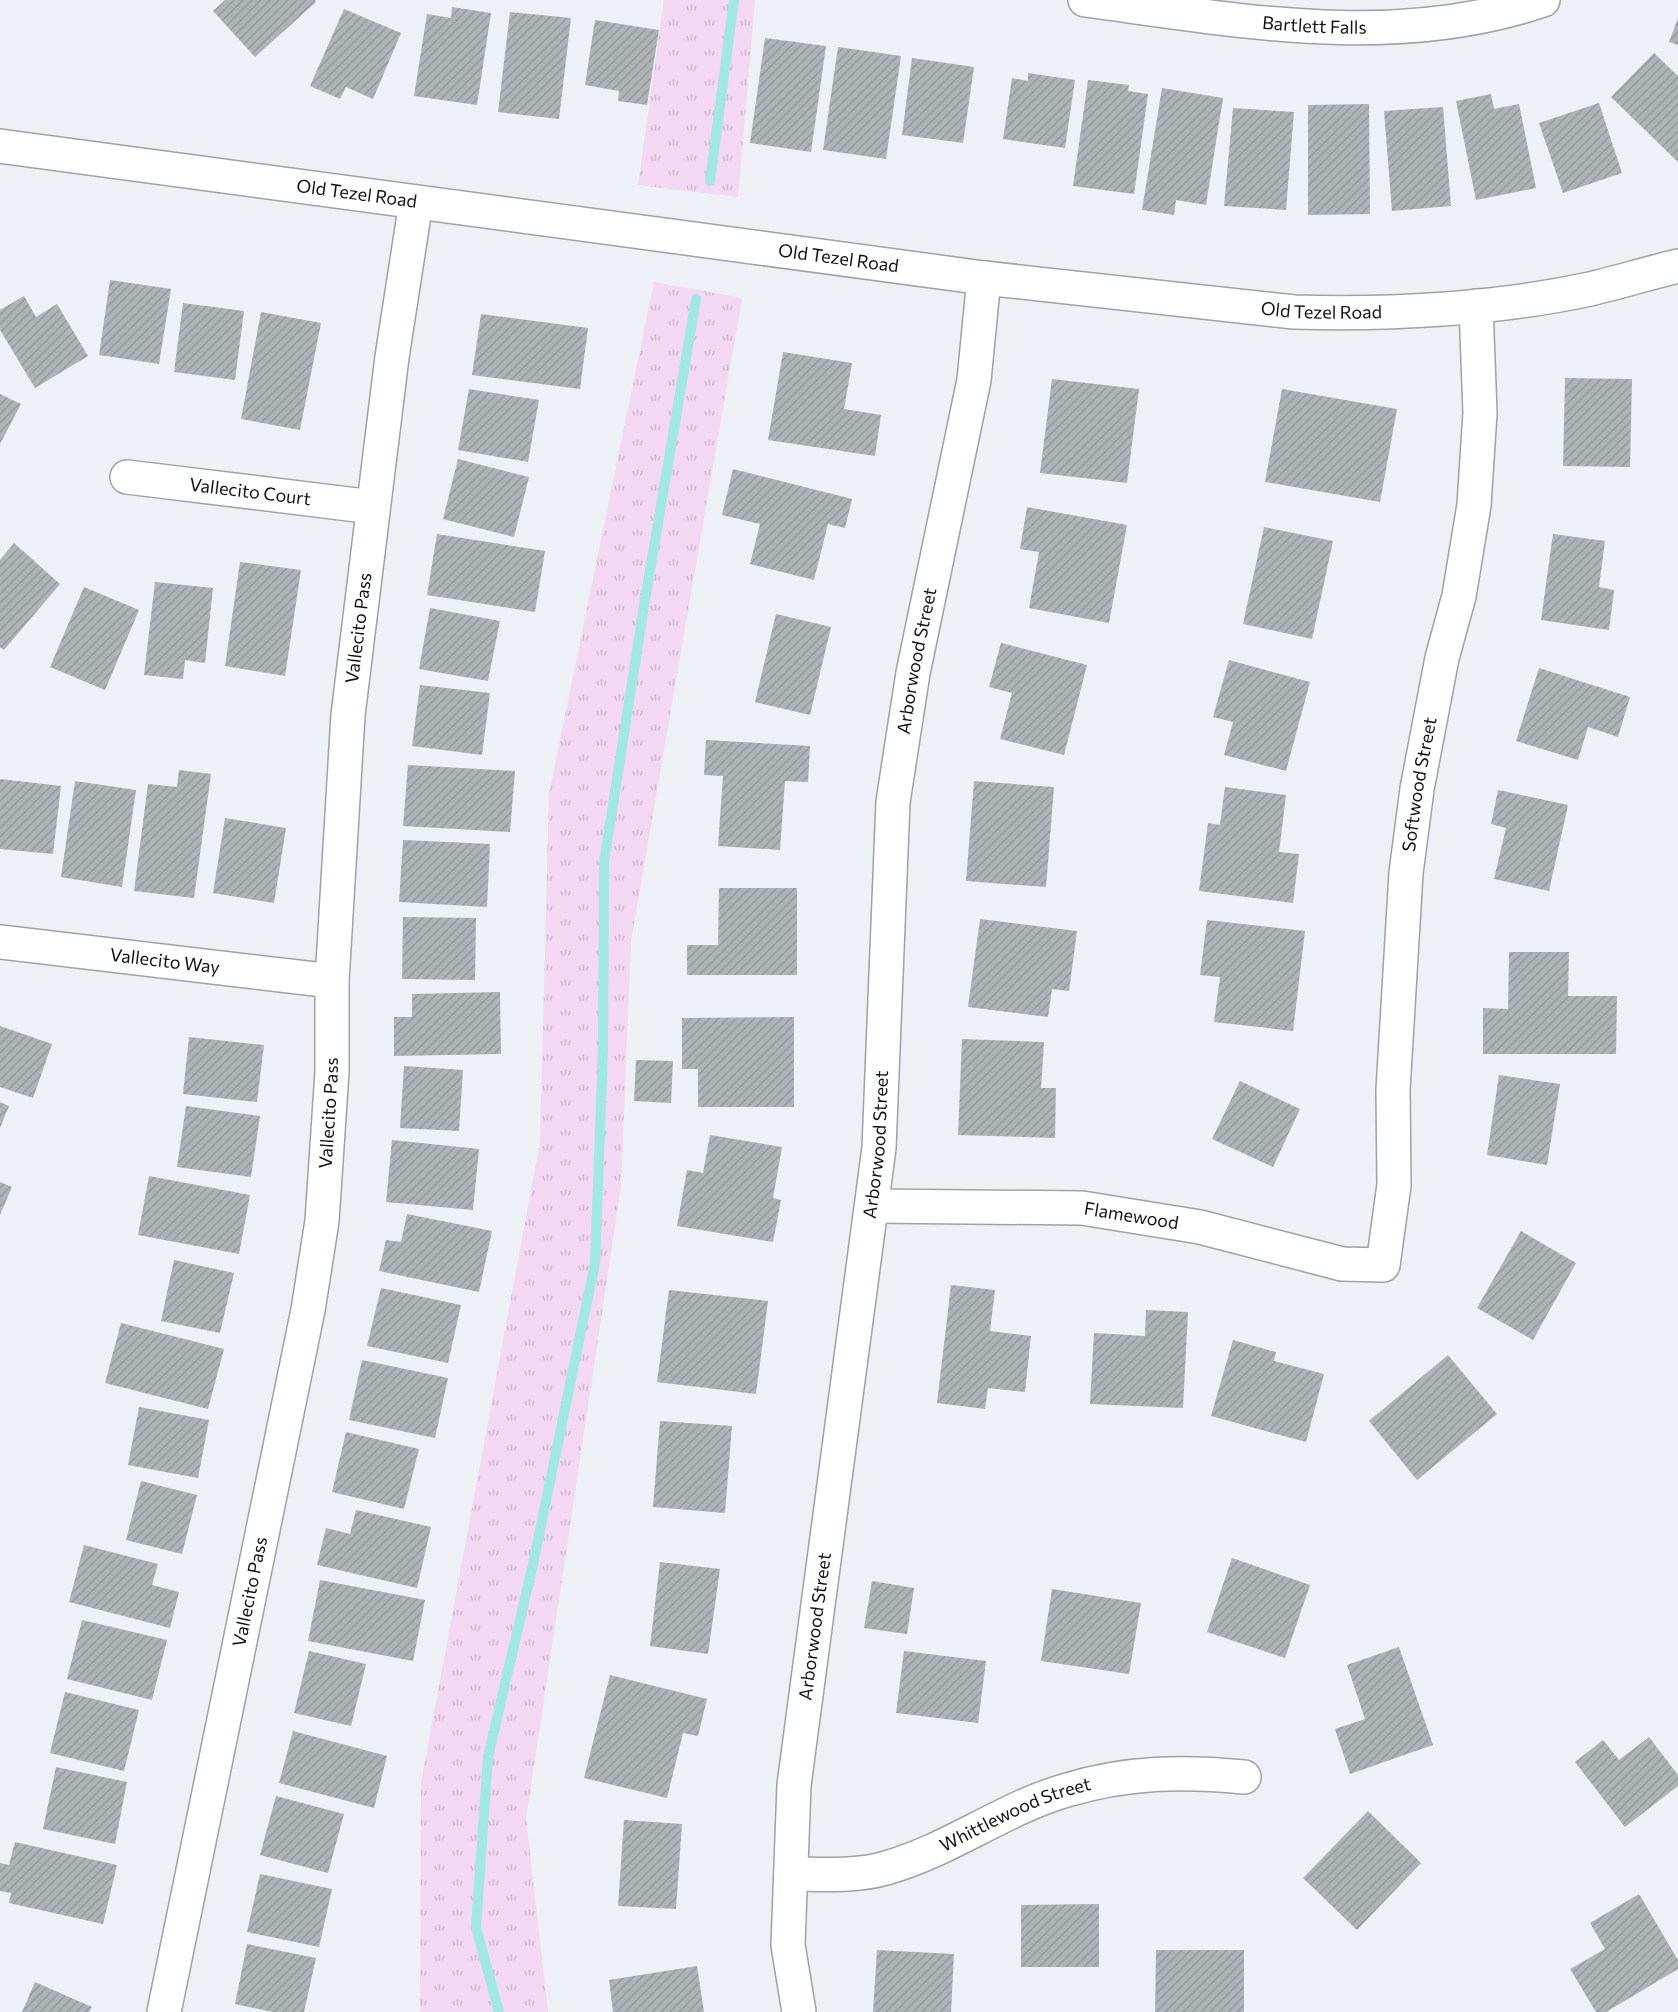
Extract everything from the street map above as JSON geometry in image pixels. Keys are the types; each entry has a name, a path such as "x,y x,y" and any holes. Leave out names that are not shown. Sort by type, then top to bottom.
{"street":[{"name":"Bartlett Falls","path":"1085,0 1261,23 1325,28 1425,25 1521,8 1543,0"},
{"name":"Old Tezel Road","path":"0,146 984,278 1294,312 1327,313 1476,306 1519,301 1589,289 1678,266"},
{"name":"Vallecito Pass","path":"164,2012 308,1310 322,1221 331,1095 332,981 348,715 392,357 416,202"},
{"name":"Arborwood Street","path":"799,2012 788,1945 794,1785 879,1148 892,802 913,673 974,380 984,278"},
{"name":"Softwood Street","path":"1383,1265 1394,1185 1393,1090 1407,863 1416,789 1442,658 1459,596 1474,505 1480,412 1476,306"},
{"name":"Vallecito Court","path":"127,477 373,507"},
{"name":"Vallecito Way","path":"0,942 332,981"},
{"name":"Flamewood","path":"872,1206 1082,1208 1200,1227 1342,1264 1383,1265"},
{"name":"Whittlewood Street","path":"791,1874 856,1873 884,1869 920,1857 1032,1803 1065,1790 1109,1779 1146,1774 1197,1773 1244,1777"}],"green space":[{"path":"664,0 755,0 738,197 638,185"},
{"path":"654,282 742,298 631,941 621,1186 526,1819 548,2012 420,2012 421,1783 540,1142 549,794"}],"building":[{"path":"225,0 315,0 316,2 255,57 213,11"},
{"path":"452,7 491,13 477,105 414,96 427,14 451,18"},
{"path":"344,9 401,33 373,99 346,87 340,99 310,86"},
{"path":"510,12 571,18 559,119 498,112"},
{"path":"1678,18 1678,45 1669,42"},
{"path":"595,20 659,30 647,105 618,101 619,91 585,85"},
{"path":"765,38 826,46 811,152 750,143"},
{"path":"838,47 901,56 886,159 823,150"},
{"path":"1654,53 1678,76 1678,162 1611,97"},
{"path":"912,58 974,67 963,143 902,135"},
{"path":"1028,73 1075,80 1065,148 1003,139 1012,78 1028,81"},
{"path":"1088,80 1129,85 1128,91 1148,94 1134,194 1073,186"},
{"path":"1162,88 1223,98 1206,205 1176,200 1174,215 1142,210"},
{"path":"1491,94 1494,109 1519,104 1536,188 1476,200 1456,101"},
{"path":"1599,103 1622,173 1563,193 1539,123"},
{"path":"1369,104 1370,214 1308,215 1308,105"},
{"path":"1443,107 1451,206 1392,211 1384,111"},
{"path":"1233,108 1294,112 1286,210 1224,206"},
{"path":"110,280 171,289 159,364 99,355"},
{"path":"24,296 36,317 57,304 88,356 35,388 0,330 0,310"},
{"path":"183,303 244,311 235,380 174,372"},
{"path":"261,312 321,323 300,430 241,419"},
{"path":"481,314 588,328 580,389 472,375"},
{"path":"783,352 852,363 844,409 881,415 875,456 768,440"},
{"path":"1565,378 1632,379 1630,467 1563,466"},
{"path":"1052,379 1139,389 1127,483 1040,473"},
{"path":"469,389 539,400 528,462 458,450"},
{"path":"1282,389 1397,409 1380,502 1265,482"},
{"path":"0,394 21,404 0,444"},
{"path":"458,459 529,477 514,537 443,519"},
{"path":"733,469 852,499 845,528 828,524 814,580 750,564 760,524 722,515"},
{"path":"1027,507 1127,525 1109,623 1029,608 1039,552 1020,549"},
{"path":"1264,527 1333,541 1312,639 1243,624"},
{"path":"437,534 545,551 535,612 427,595"},
{"path":"1553,534 1605,541 1599,587 1614,590 1609,630 1541,620"},
{"path":"14,543 60,584 4,650 0,647 0,560"},
{"path":"240,562 301,570 285,676 225,666"},
{"path":"155,582 213,588 205,663 185,660 183,679 144,675"},
{"path":"84,587 139,610 105,690 50,667"},
{"path":"430,608 500,621 488,681 419,669"},
{"path":"776,614 831,627 810,715 755,702"},
{"path":"1001,643 1087,665 1064,755 1000,739 1012,693 989,687"},
{"path":"1229,660 1310,682 1286,771 1224,755 1233,722 1213,717"},
{"path":"1539,668 1630,697 1618,737 1588,727 1578,760 1516,741"},
{"path":"420,685 490,693 482,755 412,746"},
{"path":"706,740 810,746 808,782 785,781 780,850 718,846 723,776 704,775"},
{"path":"408,765 515,771 510,832 403,826"},
{"path":"179,770 211,774 194,898 134,891 148,784 177,787"},
{"path":"0,779 61,786 53,854 0,849"},
{"path":"75,781 136,790 122,887 61,877"},
{"path":"974,781 1054,787 1046,887 966,881"},
{"path":"1225,787 1286,795 1279,852 1299,854 1293,903 1199,891 1208,823 1220,825"},
{"path":"1498,790 1568,805 1549,891 1494,879 1506,828 1491,824"},
{"path":"225,818 286,828 274,903 213,893"},
{"path":"403,840 490,844 487,907 399,902"},
{"path":"719,888 797,888 797,975 687,975 687,945 718,945"},
{"path":"403,917 476,918 475,980 402,979"},
{"path":"980,919 1077,931 1069,991 1052,989 1048,1017 968,1007"},
{"path":"1207,920 1305,931 1293,1031 1214,1022 1220,977 1200,975"},
{"path":"1509,952 1569,952 1568,996 1617,996 1616,1054 1483,1054 1483,1008 1508,1009"},
{"path":"500,992 501,1054 394,1056 394,1017 412,1017 412,994"},
{"path":"794,1017 794,1107 698,1107 698,1069 682,1069 682,1018"},
{"path":"0,1026 52,1044 33,1098 0,1087"},
{"path":"189,1037 264,1045 257,1102 183,1094"},
{"path":"962,1039 1044,1042 1041,1088 1056,1088 1055,1138 958,1135"},
{"path":"636,1060 673,1061 671,1103 634,1101"},
{"path":"404,1066 463,1070 459,1131 400,1128"},
{"path":"1499,1075 1560,1084 1547,1165 1487,1155"},
{"path":"1240,1081 1300,1109 1273,1167 1212,1139"},
{"path":"0,1102 9,1106 0,1128"},
{"path":"186,1106 260,1116 251,1177 177,1167"},
{"path":"710,1135 782,1147 773,1198 781,1200 773,1242 677,1226 687,1170 703,1173"},
{"path":"392,1140 479,1149 473,1210 386,1202"},
{"path":"149,1176 250,1195 239,1254 138,1235"},
{"path":"0,1182 12,1187 0,1215"},
{"path":"407,1214 492,1231 479,1292 379,1271 386,1240 401,1242"},
{"path":"1521,1231 1576,1263 1533,1340 1477,1308"},
{"path":"174,1260 234,1273 220,1333 161,1321"},
{"path":"951,1285 995,1290 990,1331 1031,1336 1025,1392 988,1388 985,1409 937,1403"},
{"path":"381,1288 461,1305 448,1363 367,1346"},
{"path":"669,1290 768,1301 756,1394 657,1382"},
{"path":"1146,1310 1188,1312 1183,1408 1090,1404 1094,1333 1145,1336"},
{"path":"121,1323 224,1349 208,1409 105,1383"},
{"path":"1233,1340 1276,1352 1274,1361 1324,1374 1306,1442 1211,1416"},
{"path":"1448,1355 1497,1414 1417,1480 1369,1421"},
{"path":"362,1360 448,1378 435,1438 349,1420"},
{"path":"139,1407 209,1420 198,1478 128,1465"},
{"path":"660,1421 732,1426 725,1513 653,1507"},
{"path":"346,1432 419,1449 404,1509 332,1492"},
{"path":"141,1481 197,1495 182,1554 126,1540"},
{"path":"356,1510 431,1527 417,1588 317,1565 326,1528 350,1534"},
{"path":"84,1545 158,1564 152,1585 179,1592 170,1628 69,1602"},
{"path":"1232,1558 1310,1585 1285,1658 1207,1632"},
{"path":"660,1562 720,1569 708,1654 650,1646"},
{"path":"320,1580 425,1600 413,1661 308,1641"},
{"path":"872,1581 914,1588 907,1634 864,1628"},
{"path":"1052,1589 1141,1603 1129,1674 1041,1661"},
{"path":"82,1620 167,1640 152,1700 67,1679"},
{"path":"1399,1647 1433,1745 1350,1774 1335,1729 1365,1719 1347,1665"},
{"path":"309,1651 366,1664 351,1726 294,1713"},
{"path":"904,1651 986,1661 978,1723 896,1713"},
{"path":"610,1675 707,1699 698,1736 683,1733 667,1798 584,1778"},
{"path":"65,1692 139,1710 124,1771 50,1753"},
{"path":"293,1731 387,1756 374,1808 279,1783"},
{"path":"1649,1737 1678,1775 1678,1786 1625,1827 1575,1762 1603,1740 1619,1760"},
{"path":"56,1767 127,1782 115,1844 43,1829"},
{"path":"276,1796 344,1814 328,1873 260,1855"},
{"path":"1368,1811 1421,1863 1357,1930 1303,1878"},
{"path":"624,1820 682,1824 676,1909 618,1906"},
{"path":"15,1842 117,1865 103,1924 9,1903 11,1893 0,1891 0,1863 9,1865"},
{"path":"260,1874 332,1889 319,1947 247,1932"},
{"path":"1639,1894 1678,1960 1678,1969 1606,2012 1596,2012 1570,1969 1605,1949 1590,1923"},
{"path":"1099,1904 1099,1967 1021,1967 1021,1905"},
{"path":"247,1944 316,1958 304,2012 273,2012 235,2004"},
{"path":"877,1950 954,1954 951,2012 873,2012"},
{"path":"1156,1950 1244,1950 1244,2012 1155,2012"},
{"path":"697,1966 704,2012 613,2012 609,1980"},
{"path":"35,1982 92,2007 89,2012 22,2012"}],"waterway":[{"path":"710,181 734,0"},
{"path":"499,2012 476,1927 488,1757 533,1564 595,1263 603,1050 604,862 644,606 696,299"}]}
